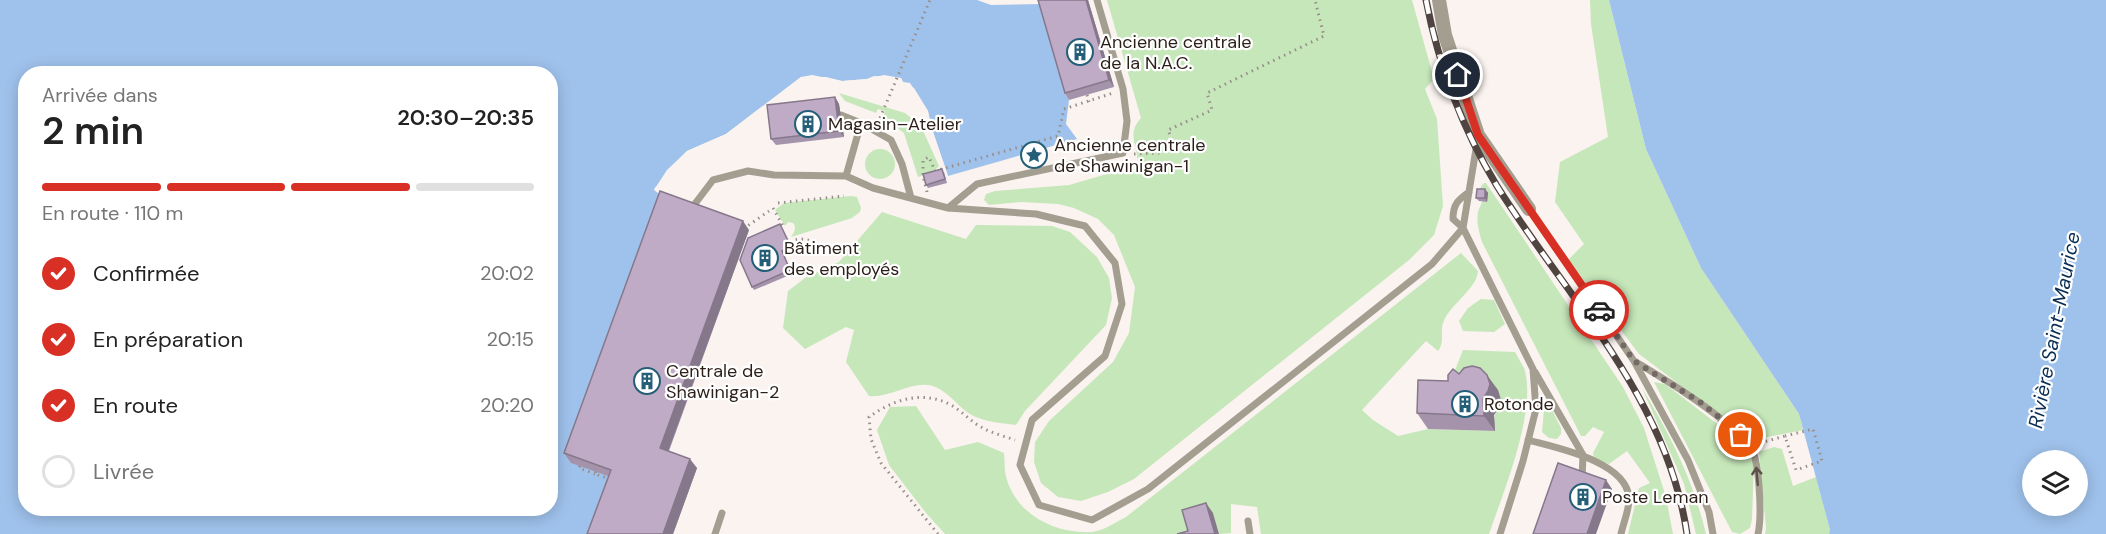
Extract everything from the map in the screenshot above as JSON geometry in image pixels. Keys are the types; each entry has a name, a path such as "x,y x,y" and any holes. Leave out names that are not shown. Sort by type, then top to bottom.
{"street":[{"path":"1439,0 1445,35 1478,135 1529,209"}],"lane":[{"path":"948,208 977,184 1123,153 1127,121 1123,89 1101,29 1097,0"},
{"path":"841,114 891,140 902,164 911,198"},
{"path":"846,176 861,123"},
{"path":"691,209 713,180 748,171 774,175 846,176 873,188 948,208 1036,213 1085,226 1115,263 1122,303 1105,356 1032,420 1020,465 1039,505 1092,520 1148,489 1432,264 1463,228 1478,135"},
{"path":"1469,192 1457,201 1453,208 1453,219 1463,228 1533,369 1583,455 1582,479"},
{"path":"1529,209 1634,361 1688,460 1709,512 1713,534"},
{"path":"1634,361 1700,402 1750,445 1756,459 1761,519 1758,534"},
{"path":"1500,534 1523,461 1536,409 1533,369"},
{"path":"1528,440 1583,455 1622,478 1629,498 1621,534"},
{"path":"715,534 722,513"},
{"path":"1248,521 1250,534"}],"path":[{"path":"880,118 930,0"},
{"path":"1138,154 1160,153 1174,145 1168,130 1212,110 1207,93 1324,36 1314,0"},
{"path":"927,192 922,159 929,157 935,171 1058,136 1064,109 1115,93"},
{"path":"1087,94 1089,102"},
{"path":"923,177 940,173"},
{"path":"778,203 844,195"},
{"path":"773,208 783,226"},
{"path":"740,225 748,228 769,211"},
{"path":"790,242 795,239 817,242"},
{"path":"938,534 881,463 871,439 869,417 884,406 908,399 932,397 952,406 981,428 1026,444"},
{"path":"1750,445 1785,436 1813,429 1822,461 1796,470 1785,436"},
{"path":"580,466 579,468 614,481"}],"green space":[{"path":"1107,0 1412,0 1434,79 1425,89 1437,119 1443,206 1434,235 1409,260 1134,479 1108,492 1081,501 1058,497 1041,483 1034,462 1035,442 1049,421 1113,362 1129,333 1135,287 1114,235 1098,219 1074,208 1058,204 1021,202 989,205 984,200 986,194 995,191 1069,185 1138,165 1133,135 1141,118"},
{"path":"1590,0 1609,0 1646,149 1701,268 1799,414 1803,430 1753,440 1639,354 1568,260 1584,244 1555,202 1560,162 1608,137 1591,24"},
{"path":"839,93 905,113 921,126 939,166 933,172 918,177 904,133 883,117 885,111 878,109 876,113 845,101"},
{"path":"880,149 886,150 894,158 894,170 886,178 880,179 874,178 866,170 865,164 866,158 874,150"},
{"path":"1484,183 1623,387 1644,428 1666,497 1673,534 1628,534 1639,488 1650,483 1627,451 1609,464 1594,458 1593,453 1604,432 1593,427 1585,436 1581,436 1482,242 1477,216 1482,202 1480,190"},
{"path":"857,197 861,208 860,212 852,218 791,237 795,230 793,223 788,222 785,226 775,210 784,203"},
{"path":"882,212 966,239 976,225 1052,226 1070,232 1097,257 1109,278 1112,298 1106,325 1025,411 1016,425 975,417 934,386 913,386 884,395 869,396 846,362 854,330 846,327 805,349 783,328 788,291 805,278 839,262"},
{"path":"1461,253 1478,271 1473,284 1446,316 1438,351 1426,341 1362,410 1398,436 1428,429 1495,431 1495,417 1500,400 1498,390 1455,382 1455,370 1463,350 1515,352 1524,368 1527,385 1523,428 1489,534 1261,534 1257,507 1231,504 1231,533 1219,534 1213,513 1192,534 945,534 889,465 877,430 890,407 916,406 945,450 978,442 1004,453 1005,474 1011,490 1018,501 1038,519 1078,532 1096,531 1126,517"},
{"path":"1481,299 1494,300 1505,324 1494,332 1463,331 1459,321 1468,308"},
{"path":"1654,382 1665,384 1746,446 1754,461 1750,528 1740,534 1732,532"},
{"path":"1642,388 1680,459 1695,495 1706,534 1696,534 1684,484"},
{"path":"1550,406 1561,428 1561,434 1557,439 1549,438 1542,432 1544,410"},
{"path":"1774,447 1782,449 1793,486 1816,477 1830,530 1829,534 1765,534 1759,452"}],"water":[{"path":"0,0 977,0 991,5 1042,4 1069,100 1066,124 1077,139 948,176 928,111 914,88 903,82 901,78 874,76 867,79 842,81 826,77 801,77 726,134 687,151 654,189 667,200 617,479 597,534 0,534"},
{"name":"Rivière Saint-Maurice","path":"1609,0 2106,0 2106,534 1829,534 1830,530 1799,414 1701,268 1646,149"}],"pier":[{"path":"812,75 842,81 884,75 901,78 903,82 910,83 928,111 948,176 943,170 925,112 908,86 902,85 899,81 884,78 842,84 812,78 802,79 728,136 688,154 669,172 658,189 668,197 667,200 654,190 667,170 687,151 726,134 801,77"}],"building":[{"name":"Ancienne centrale de la N.A.C.","path":"1038,0 1086,0 1109,80 1065,93"},
{"name":"Magasin–Atelier","path":"835,97 839,131 771,139 767,105"},
{"path":"942,169 945,179 926,185 923,174"},
{"path":"1477,189 1485,189 1485,198 1476,198"},
{"name":"Centrale de Shawinigan-2","path":"660,191 743,221 660,448 690,459 663,534 587,534 611,470 564,453"},
{"name":"Bâtiment des employés","path":"780,224 791,247 782,251 790,270 752,287 740,260 748,238"},
{"path":"1472,366 1480,368 1487,375 1490,384 1483,399 1484,416 1417,413 1418,380 1448,381 1448,375 1453,369 1459,374 1464,368"},
{"name":"Poste Leman","path":"1558,463 1606,480 1587,534 1533,534"},
{"path":"1206,503 1215,534 1177,534 1188,531 1182,510"}],"railway":[{"path":"1426,0 1445,73 1473,142 1497,186 1583,309 1637,393 1659,438 1676,484 1687,534"}],"way so far":[{"path":"1599,310 1634,361 1700,402 1741,435"}],"place":[{"name":"Ancienne centrale de la N.A.C.","path":"1080,52"},
{"name":"Magasin–Atelier","path":"808,124"},
{"name":"Ancienne centrale de Shawinigan-1","path":"1034,155"},
{"name":"Bâtiment des employés","path":"765,258"},
{"name":"Centrale de Shawinigan-2","path":"647,381"},
{"name":"Rotonde","path":"1465,404"},
{"name":"Poste Leman","path":"1583,497"}],"route":[{"path":"1458,75 1478,135 1599,310"}]}
